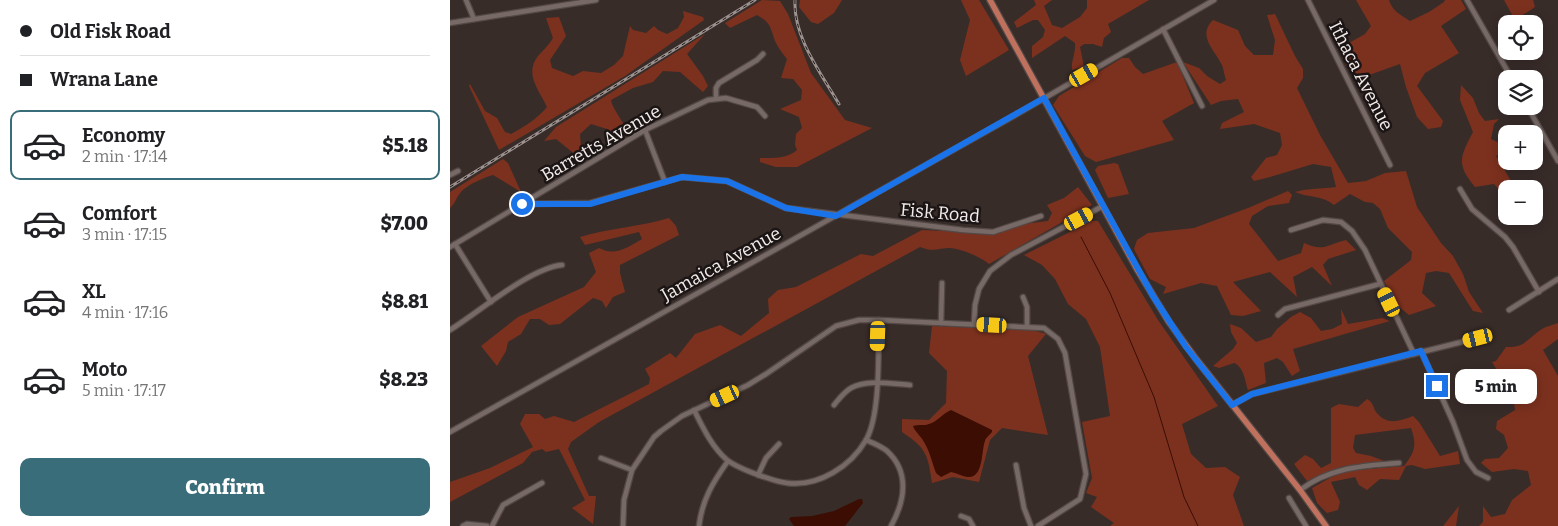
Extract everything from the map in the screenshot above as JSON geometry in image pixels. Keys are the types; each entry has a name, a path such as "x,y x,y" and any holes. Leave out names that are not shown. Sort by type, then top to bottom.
{"main road":[{"path":"990,0 1145,282 1169,322 1326,526"}],"street":[{"path":"466,0 474,19"},
{"path":"450,22 566,2 596,0"},
{"name":"Jamaica Avenue","path":"450,432 836,216 1214,0"},
{"name":"Ithaca Avenue","path":"1308,0 1390,165"},
{"path":"1467,0 1507,70"},
{"path":"1164,28 1202,106"},
{"path":"716,98 716,88 719,83 757,60 763,54"},
{"name":"Barretts Avenue","path":"450,247 645,130 716,98 726,98 757,108 765,116"},
{"path":"1532,115 1558,161"},
{"path":"645,130 665,182"},
{"path":"450,175 458,171"},
{"name":"Fisk Road","path":"522,204 590,204 682,177 727,181 786,208 836,216 963,230 993,232 1041,216"},
{"path":"1460,190 1472,209 1505,237 1513,247 1539,292"},
{"path":"974,324 975,305 979,289 990,271 1011,255 1103,206"},
{"path":"1291,230 1323,220 1341,222 1352,231 1364,250 1414,354"},
{"path":"455,244 491,302"},
{"path":"450,330 544,269 562,265"},
{"path":"1509,310 1558,279"},
{"path":"941,323 942,283"},
{"path":"1278,315 1285,309 1380,284"},
{"path":"1023,297 1027,307 1027,326"},
{"path":"624,526 624,500 632,470 661,430 673,421 760,378 836,326 859,320 879,320 1027,326 1044,328 1058,339 1065,353 1086,474 1080,499 1038,526"},
{"path":"694,410 712,443 728,461 758,475 789,483 802,483 828,476 855,455 866,440 873,420 879,320"},
{"path":"1232,405 1252,394 1478,338"},
{"path":"1421,351 1468,460 1476,472 1488,478"},
{"path":"834,405 849,389 857,385 910,385"},
{"path":"866,440 886,450 897,463 902,475 901,507 891,526"},
{"path":"758,475 766,458 779,444"},
{"path":"601,458 632,470"},
{"path":"699,526 702,507 710,486 728,461"},
{"path":"1300,490 1308,484 1340,470 1356,466 1399,463"},
{"path":"1016,465 1024,508 1031,526"},
{"path":"492,526 503,505 542,483"},
{"path":"1289,498 1306,526"},
{"path":"961,516 969,519 973,526"},
{"path":"463,526 467,524 487,526"}],"shaded area":[{"path":"762,0 780,1 788,14 811,73 845,120 872,128 797,167 776,167 760,162 760,158 775,158 797,150 795,145 796,134 802,128 799,117 780,109 801,100 802,90 793,79 781,78 787,59 776,44 765,20 757,15 730,28 725,23"},
{"path":"800,0 842,0 834,13 818,24 811,22 799,7"},
{"path":"961,0 979,0 1009,50 966,76 960,60 970,20"},
{"path":"1034,0 1052,0 1044,6 1052,25 1062,28 1080,17 1087,8 1087,0 1149,0 1108,24 1111,32 1104,38 1102,47 1084,44 1080,47 1084,67 1072,70 1075,43 1065,36 1032,58 1032,46 1043,37 1045,30 1038,20 1033,20 1017,28 1014,22 1036,5"},
{"path":"1356,0 1389,0 1390,4 1400,15 1410,21 1429,12 1445,0 1461,0 1466,9 1441,26 1459,53 1425,73 1417,86 1443,121 1441,127 1428,129 1417,117 1400,64 1355,80 1338,49 1365,34 1371,26"},
{"path":"1504,0 1533,0 1535,7 1523,15 1512,15"},
{"path":"683,11 703,17 704,20 625,76 499,150 469,86 470,84 485,111 497,118 505,132 511,134 539,115 547,107 534,82 532,69 538,56 553,38 546,18 559,17 566,36 550,60 552,68 573,76 583,71 601,73 614,65 623,56 630,26 633,30 646,33 654,26 667,34 678,28 684,17"},
{"path":"1275,14 1303,69 1303,78 1297,88 1320,135 1348,183 1366,181 1385,173 1406,171 1417,207 1441,243 1453,256 1463,274 1469,292 1483,313 1473,311 1449,273 1436,271 1426,273 1422,293 1436,306 1409,315 1398,306 1384,281 1411,260 1412,252 1388,228 1380,209 1373,203 1365,202 1350,194 1334,205 1320,198 1295,192 1336,187 1331,167 1313,164 1254,181 1251,177 1266,158 1277,155 1282,145 1280,133 1254,124 1220,129 1222,123 1244,112 1238,99 1221,101 1211,105 1183,62 1199,68 1207,76 1220,84 1226,80 1223,67 1208,42 1208,26 1213,20 1238,30 1245,46 1254,55 1273,55 1275,40 1267,15"},
{"path":"705,34 687,54 708,86 703,92 680,72 663,71 653,82 633,88 611,100 629,133 614,141 607,129 591,124 580,134 582,160 556,139 544,141 556,127"},
{"path":"1122,58 1129,58 1143,74 1177,62 1194,103 1162,121 1174,140 1096,162 1085,156 1053,105 1059,96"},
{"path":"1461,85 1473,98 1479,113 1485,121 1499,119 1494,124 1491,139 1498,142 1498,155 1496,156 1498,159 1498,170 1504,170 1511,180 1498,180 1498,188 1494,184 1475,187 1465,172 1462,160 1463,154 1473,132 1460,100"},
{"path":"503,159 508,163 521,192 493,175 464,189 450,208 450,192"},
{"path":"1118,164 1129,194 1108,198 1095,170 1098,166"},
{"path":"1078,187 1092,205 989,264 958,249 931,250 920,247 599,422 571,442 568,449 589,496 596,496 593,524 572,508 585,500 559,449 546,452 542,449 532,452 523,463 450,502 450,482 490,468 533,447 520,424 525,414 539,414 545,419 554,416 574,422 649,384 650,378 645,369 670,353 676,358 695,334 720,325 741,336 769,313 768,299 778,290 796,287 861,254 873,256 922,230 993,233 1023,224 1048,221 1052,213 1047,205 1064,198"},
{"path":"1288,191 1292,195 1289,203 1268,206 1252,216 1249,224 1278,261 1301,253 1304,243 1316,247 1325,247 1346,240 1356,250 1328,259 1323,265 1332,286 1312,267 1293,277 1297,297 1270,272 1233,282 1261,311 1243,316 1231,315 1217,286 1201,283 1163,294 1166,287 1150,279 1134,249 1137,240 1148,233 1194,228"},
{"path":"669,218 676,226 679,235 620,265 625,292 613,297 606,308 602,301 593,298 560,324 549,325 540,319 530,319 521,334 508,342 506,351 497,366 481,346 518,317 584,287 596,272 589,253 599,248 610,252 621,250 642,239 639,232 585,245 580,237"},
{"path":"1092,221 1098,221 1158,320 1218,406 1182,424 1191,454 1206,468 1225,467 1240,477 1233,495 1244,526 1110,526 1114,523 1091,507 1097,497 1086,493 1092,478 1082,422 1110,416 1100,347 1086,319 1068,304 1055,279 1042,265 1024,255"},
{"path":"1341,309 1348,324 1382,318 1390,321 1293,349 1300,371 1292,376 1283,362 1277,358 1264,363 1266,383 1248,390 1244,375 1237,365 1234,363 1219,368 1213,366 1233,349 1237,343 1231,332 1230,324 1241,328 1256,342 1271,337 1277,329 1300,312 1311,318 1321,331 1332,329 1342,324"},
{"path":"1558,323 1558,339 1543,350 1558,376 1558,526 1479,526 1483,522 1483,506 1491,517 1505,514 1512,500 1531,485 1528,471 1514,469 1492,472 1481,463 1485,459 1499,458 1508,448 1504,435 1496,429 1497,421 1515,410 1513,396 1492,362 1496,361 1506,347 1518,346 1542,329"},
{"path":"932,326 1033,330 1046,334 1028,356 1048,435 1002,428 990,440 979,482 953,477 932,483 927,458 921,448 902,432 902,419 929,420 946,403 947,371 929,353"},
{"path":"1367,399 1372,403 1380,416 1389,421 1398,421 1413,416 1419,422 1440,456 1458,451 1460,464 1425,469 1412,465 1406,466 1399,480 1380,479 1367,490 1359,485 1355,477 1331,482 1340,502 1338,510 1327,513 1317,503 1312,488 1337,474 1356,470 1404,466 1413,452 1414,439 1411,428 1355,435 1353,448 1356,453 1387,462 1344,466 1307,481 1294,464 1305,455 1313,459 1321,468 1331,463 1331,408 1339,404 1358,407"},
{"path":"951,410 992,430 985,441 979,469 972,476 967,477 951,472 941,477 936,473 926,446 913,426 932,423"},
{"path":"862,499 863,503 845,526 794,526 789,519 791,517 812,516 834,511"},
{"path":"1459,506 1456,526 1443,526"}],"waterway":[{"path":"1081,237 1110,293 1154,397 1184,497 1198,526"}],"railway":[{"path":"450,187 755,0"},
{"path":"795,0 798,28 803,41 839,104"}],"route":[{"path":"522,204 590,204 682,177 727,181 786,208 836,216 1044,98 1153,296 1186,347 1232,405 1243,397 1252,394 1421,351 1437,386"}]}
